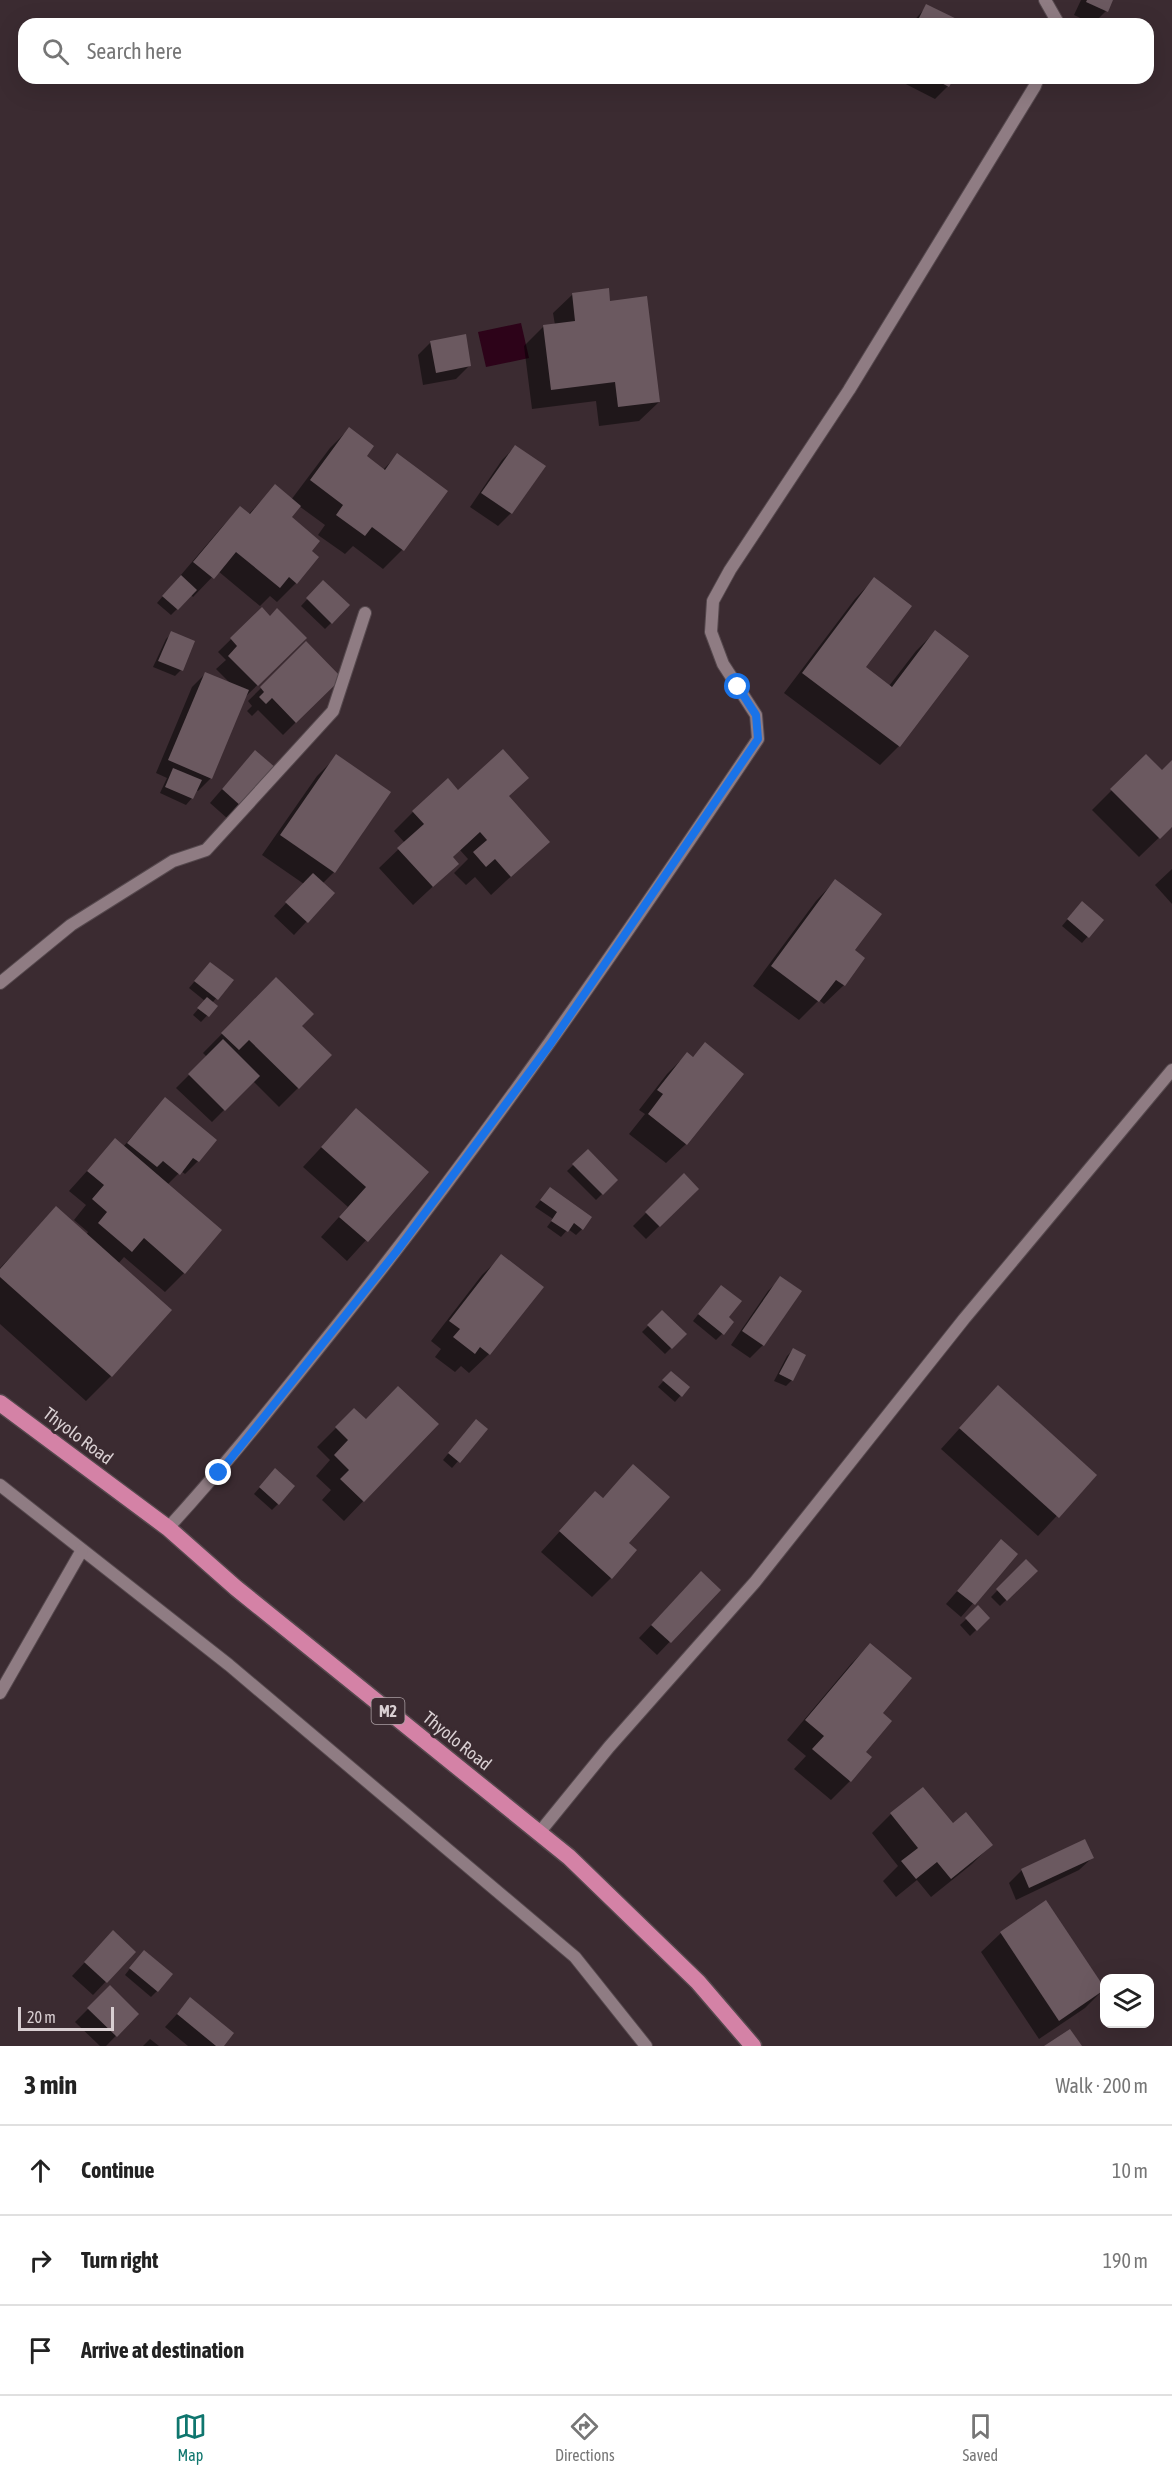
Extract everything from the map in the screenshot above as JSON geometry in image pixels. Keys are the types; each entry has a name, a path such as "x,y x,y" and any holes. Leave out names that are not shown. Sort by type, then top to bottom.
{"highway":[{"name":"Thyolo Road","path":"0,1403 168,1528 236,1588 568,1857 698,1982 753,2046"}],"street":[{"path":"1045,0 1056,18"},
{"path":"168,1528 219,1473 396,1252 551,1043 758,739 756,715 723,664 711,632 713,601 730,570 849,390 1036,84"},
{"path":"0,983 71,925 173,861 206,850 333,711 365,613"},
{"path":"539,1833 609,1747 755,1582 964,1319 1172,1070"},
{"path":"0,1485 229,1665 575,1957 646,2046"},
{"path":"0,1693 82,1550"}],"shaded area":[{"path":"521,323 529,358 486,367 478,332"}],"building":[{"path":"1087,0 1113,0 1108,12 1086,2"},
{"path":"926,4 955,18 919,18"},
{"path":"609,288 610,301 647,296 660,402 618,407 615,382 551,390 543,325 575,321 572,293"},
{"path":"466,334 471,366 436,373 430,341"},
{"path":"349,427 374,446 367,456 385,470 397,453 448,491 404,551 372,527 365,536 336,515 343,505 310,480"},
{"path":"515,445 546,466 512,514 481,493"},
{"path":"275,484 301,506 292,517 320,541 312,551 319,557 297,584 289,577 280,588 236,552 214,579 193,562 240,506 250,514"},
{"path":"181,575 197,590 178,610 162,596"},
{"path":"874,577 912,606 866,667 892,687 935,630 969,656 900,747 802,673"},
{"path":"323,580 350,605 332,624 306,598"},
{"path":"262,607 270,616 277,608 307,638 258,686 228,656 237,646 230,638"},
{"path":"171,631 195,641 183,671 158,661"},
{"path":"306,641 342,678 296,723 272,698 266,704 259,697 264,692 260,687"},
{"path":"205,672 249,690 212,779 168,760"},
{"path":"503,749 529,778 509,796 550,842 511,877 495,859 486,867 473,852 487,840 480,832 453,857 459,864 433,887 397,848 424,824 412,811 448,778 458,790"},
{"path":"255,750 276,768 242,807 222,789"},
{"path":"336,754 391,792 335,873 280,835"},
{"path":"1146,754 1162,770 1172,760 1172,827 1160,839 1110,789"},
{"path":"173,768 202,780 193,799 165,787"},
{"path":"313,873 335,893 308,923 285,902"},
{"path":"835,879 882,914 855,950 865,958 845,986 836,980 819,1002 771,966"},
{"path":"1082,901 1104,920 1089,938 1067,919"},
{"path":"210,962 234,980 218,1000 194,981"},
{"path":"276,977 314,1014 302,1026 332,1055 299,1089 249,1040 239,1050 221,1033"},
{"path":"207,997 218,1006 209,1017 197,1008"},
{"path":"223,1039 260,1076 225,1111 188,1074"},
{"path":"705,1042 744,1074 687,1145 648,1114 663,1094 657,1090 687,1052 693,1057"},
{"path":"165,1097 217,1140 199,1162 193,1158 180,1175 163,1161 157,1167 127,1143"},
{"path":"356,1108 429,1172 368,1242 339,1217 366,1187 321,1147"},
{"path":"115,1138 222,1230 185,1274 144,1238 132,1252 98,1223 107,1212 92,1199 104,1185 87,1171"},
{"path":"588,1149 618,1180 603,1195 572,1164"},
{"path":"684,1173 699,1189 660,1227 645,1212"},
{"path":"550,1187 592,1217 583,1230 574,1223 568,1232 551,1221 557,1212 540,1200"},
{"path":"56,1206 172,1310 112,1377 0,1277 0,1269"},
{"path":"501,1254 544,1287 490,1355 480,1347 475,1354 453,1337 460,1329 449,1321"},
{"path":"780,1276 802,1291 764,1346 742,1331"},
{"path":"721,1285 742,1301 729,1317 734,1322 724,1335 698,1314"},
{"path":"662,1310 687,1334 672,1349 647,1325"},
{"path":"793,1348 806,1355 793,1381 779,1374"},
{"path":"671,1371 690,1387 682,1397 662,1380"},
{"path":"998,1385 1097,1475 1059,1518 959,1428"},
{"path":"398,1386 439,1424 364,1502 340,1479 349,1470 334,1455 348,1440 335,1427 354,1408 366,1419"},
{"path":"476,1419 488,1429 460,1463 448,1453"},
{"path":"633,1464 670,1497 629,1543 637,1550 612,1579 559,1531 595,1491 603,1498"},
{"path":"275,1468 295,1486 279,1505 259,1487"},
{"path":"1001,1539 1018,1554 975,1605 957,1591"},
{"path":"1026,1559 1038,1571 1007,1601 996,1589"},
{"path":"701,1571 721,1590 671,1643 651,1625"},
{"path":"978,1605 990,1618 977,1631 965,1618"},
{"path":"870,1643 912,1678 883,1713 892,1721 866,1752 872,1757 851,1782 812,1749 824,1736 805,1720"},
{"path":"923,1787 953,1823 966,1812 993,1845 951,1879 937,1862 916,1879 901,1861 918,1848 890,1813"},
{"path":"1085,1839 1094,1858 1029,1888 1021,1869"},
{"path":"1046,1900 1100,1981 1100,1993 1059,2021 1000,1932"},
{"path":"113,1930 136,1952 107,1983 84,1962"},
{"path":"144,1950 173,1974 158,1992 129,1968"},
{"path":"110,1985 139,2014 117,2037 87,2008"},
{"path":"190,1997 234,2033 224,2046 216,2046 177,2014"},
{"path":"1070,2029 1082,2046 1044,2046"}],"route":[{"path":"219,1473 396,1252 551,1043 758,739 756,715 738,687"}]}
